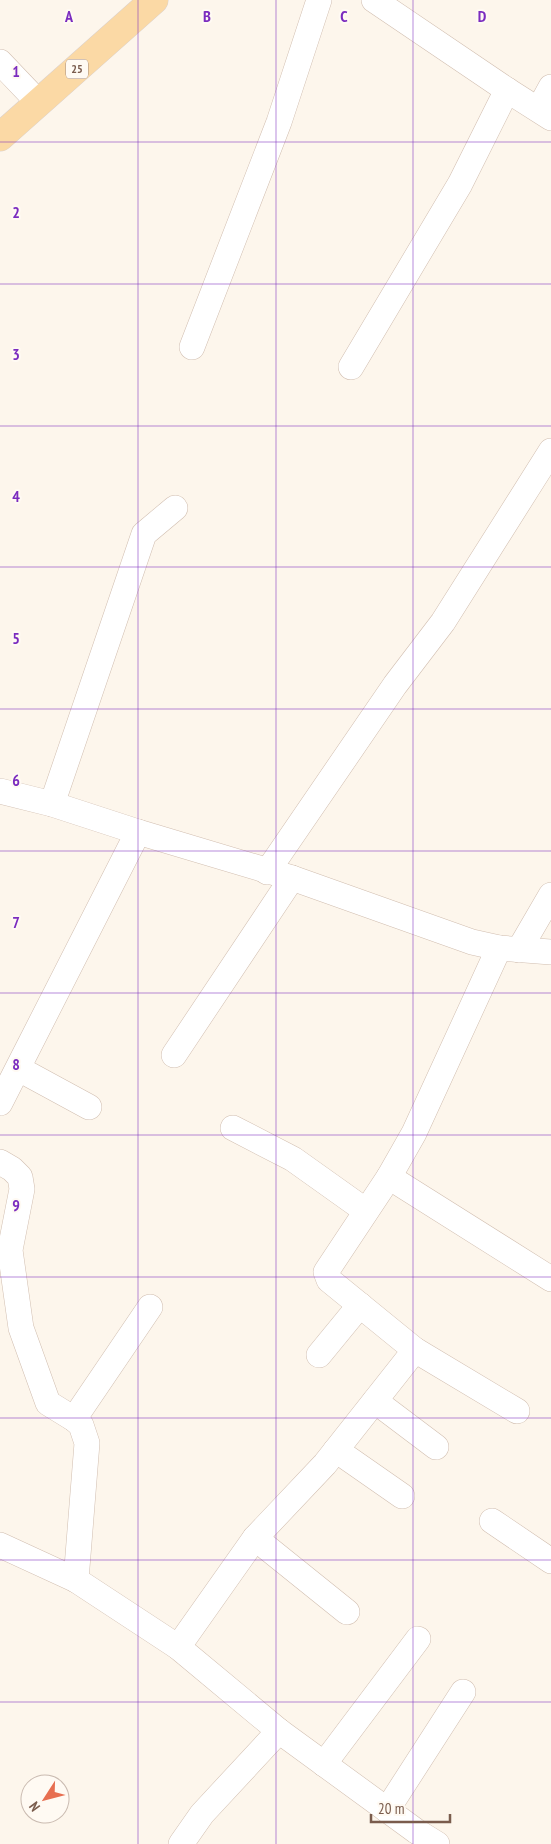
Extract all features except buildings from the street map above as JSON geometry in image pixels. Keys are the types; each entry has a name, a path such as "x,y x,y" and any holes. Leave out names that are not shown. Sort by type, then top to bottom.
{"main road":[{"name":"25","path":"0,137 154,0"}],"street":[{"path":"192,347 278,122 319,0"},
{"path":"374,0 545,114 551,88"},
{"path":"0,62 39,103"},
{"path":"351,367 460,184 507,90"},
{"path":"267,872 395,685 443,622 551,451"},
{"path":"52,804 144,534 175,508"},
{"path":"0,791 52,804 267,872 292,878 472,942 509,949 551,952"},
{"path":"0,1103 19,1069 138,832"},
{"path":"174,1055 292,878"},
{"path":"517,1411 415,1350 329,1280 326,1272 389,1177 414,1133 509,949 551,895"},
{"path":"19,1069 89,1107"},
{"path":"233,1128 294,1159 366,1211"},
{"path":"0,1162 12,1169 20,1178 22,1189 10,1250 21,1328 48,1403 81,1425 87,1443 76,1580"},
{"path":"389,1177 551,1279"},
{"path":"319,1355 360,1305"},
{"path":"74,1419 150,1307"},
{"path":"178,1647 255,1538 325,1464 415,1350"},
{"path":"374,1401 436,1447"},
{"path":"336,1450 402,1496"},
{"path":"492,1521 551,1561"},
{"path":"255,1538 347,1612"},
{"path":"0,1545 76,1580 178,1647 279,1730 416,1831 437,1844"},
{"path":"324,1764 418,1640"},
{"path":"387,1810 463,1692"},
{"path":"181,1844 202,1814 279,1730"}]}
